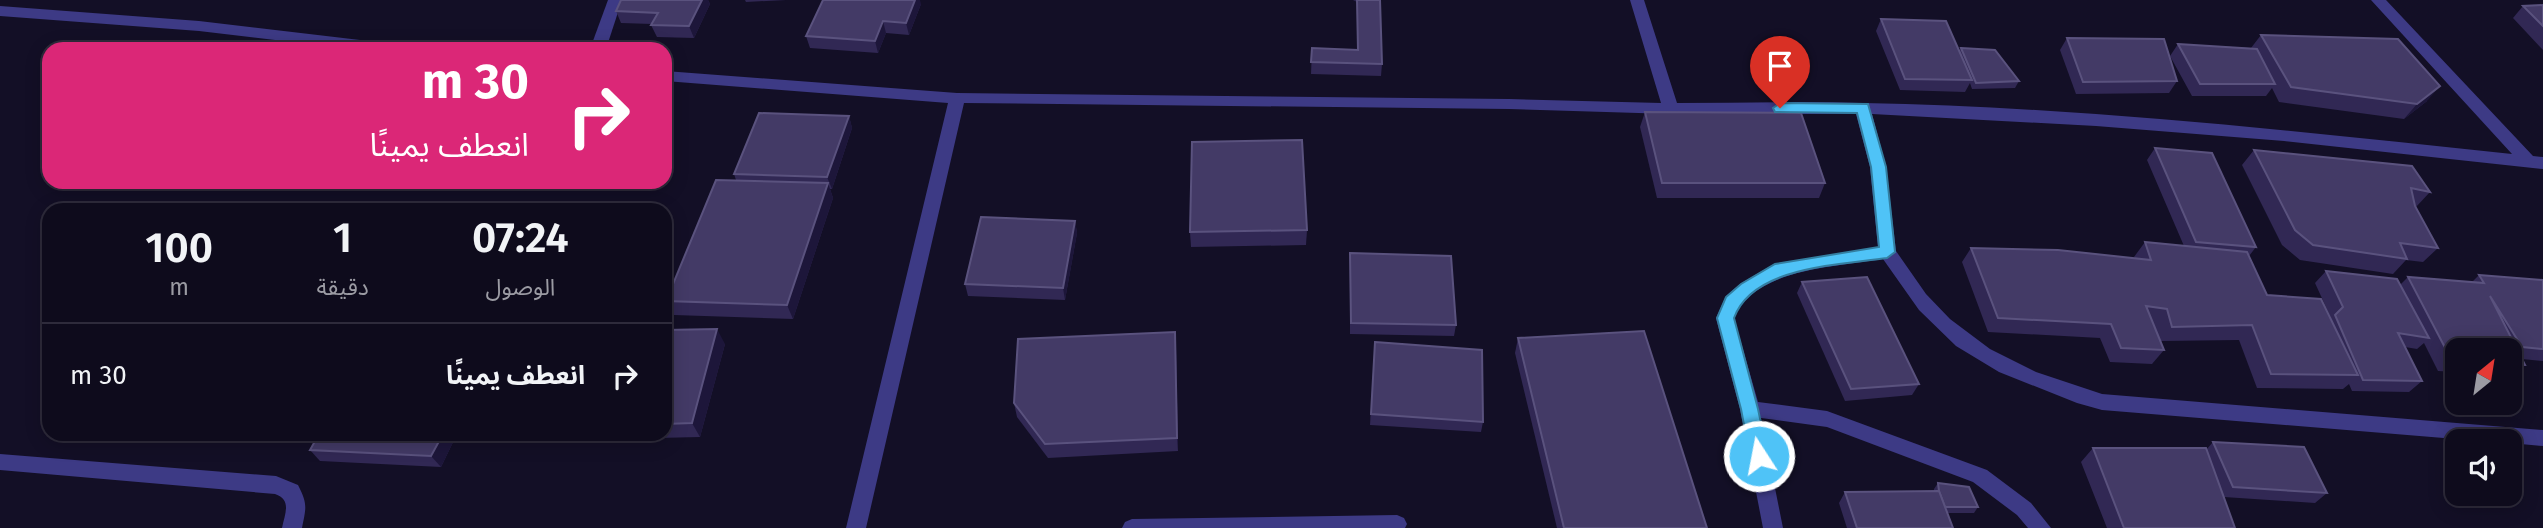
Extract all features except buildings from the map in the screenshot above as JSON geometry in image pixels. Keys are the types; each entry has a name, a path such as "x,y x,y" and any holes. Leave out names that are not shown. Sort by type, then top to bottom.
{"street":[{"path":"21,10 34,0"},
{"path":"600,42 615,0"},
{"path":"1637,0 1671,109"},
{"path":"2378,0 2536,162"},
{"path":"0,11 21,10 199,26 335,42"},
{"path":"672,77 957,99 1510,104 1671,109 1863,108 2123,122 2284,135 2536,162"},
{"path":"856,528 957,99"},
{"path":"1863,108 1878,167 1887,252 1925,306 1999,366 2063,391 2102,402 2543,438"},
{"path":"1773,528 1750,409 1725,318 1732,301 1746,289 1780,269 1887,252"},
{"path":"1750,409 1827,419 1980,476 2024,509 2041,528"},
{"path":"0,462 276,485 291,491 298,502 292,528"},
{"path":"1132,528 1396,524"}],"route":[{"path":"1759,456 1750,409 1725,318 1732,301 1746,289 1780,269 1840,257 1887,252 1878,167 1863,108 1780,108"}]}
